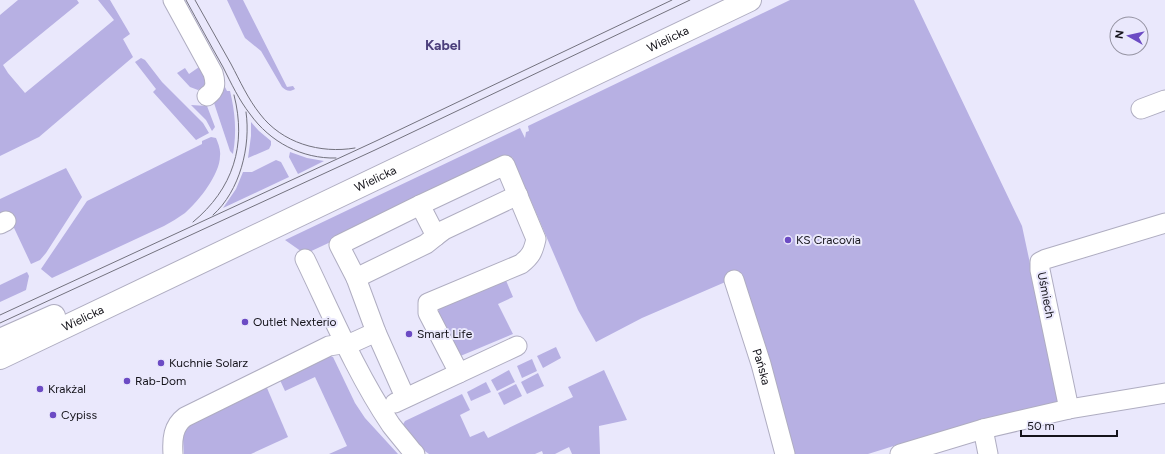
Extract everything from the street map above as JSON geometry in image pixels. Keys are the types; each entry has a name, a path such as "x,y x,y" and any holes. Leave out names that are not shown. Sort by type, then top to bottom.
{"main road":[{"name":"Wielicka","path":"0,340 108,291 718,0"},
{"name":"Wielicka","path":"0,358 750,0"}],"street":[{"path":"173,0 213,73 215,86 212,92 207,96"},
{"path":"1142,109 1165,100"},
{"path":"405,398 376,332 356,278 339,245 505,165 536,239 534,250 529,258 521,264 428,303 428,313 459,373"},
{"path":"356,278 426,244 444,230 518,195"},
{"path":"420,205 436,236"},
{"name":"Uśmiech","path":"1069,409 1040,270 1040,262 1165,223"},
{"path":"305,259 372,394 391,424 415,454"},
{"name":"Pańska","path":"734,280 761,364 785,454"},
{"path":"173,454 173,438 175,428 179,421 185,416 329,346 354,342 376,332"},
{"path":"382,409 517,346"},
{"path":"900,454 983,429 1069,409 1165,393"},
{"path":"983,429 988,454"}],"shaded area":[{"path":"18,0 77,0 79,3 3,65 25,93 114,20 98,0 110,0 130,34 123,39 133,57 39,137 0,156 0,15"},
{"path":"227,0 243,0 287,87 293,86 295,89 288,91 282,87 261,51 245,38"},
{"name":"KS Cracovia","path":"790,0 914,0 1022,226 1059,399 1055,407 900,444 868,454 793,454 730,280 642,318 596,342 578,310 512,157 305,254 285,240 520,128 525,138 526,132 529,131 528,126"},
{"path":"141,58 145,60 162,82 203,123 209,133 196,140 153,92 156,89 135,62"},
{"path":"202,65 207,74 205,86 198,90 190,87 177,73 185,68 189,74"},
{"path":"224,85 227,91 230,91 234,114 235,138 233,154 230,151 214,103 222,94"},
{"path":"191,105 207,106 215,127 212,131 206,120"},
{"path":"251,122 271,141 271,145 269,149 248,158 251,136"},
{"path":"211,137 216,138 220,149 219,163 213,179 208,187 185,213 164,226 52,278 41,269 87,201 202,144 202,141"},
{"path":"290,152 307,158 324,161 298,174 289,157"},
{"path":"276,160 281,162 289,177 223,208 236,189 243,172 252,172"},
{"path":"66,168 82,197 46,253 40,260 31,264 7,213 0,215 0,199"},
{"path":"27,272 29,276 26,290 0,302 0,285"},
{"path":"505,278 513,297 498,304 513,334 458,357 437,315 440,306"},
{"path":"556,347 561,358 543,368 537,356"},
{"path":"329,356 333,357 355,403 365,418 398,454 329,454 347,446 315,377 285,391 279,378"},
{"path":"532,359 537,371 522,378 517,366"},
{"path":"509,370 515,382 497,391 491,380"},
{"path":"604,370 627,420 599,426 600,454 572,454 569,447 555,454 543,454 542,451 535,454 429,454 418,446 402,426 405,421 462,394 470,410 460,415 470,437 484,431 488,438 573,397 568,387"},
{"path":"538,373 544,386 527,394 521,382"},
{"path":"264,381 288,437 251,454 184,454 182,425"},
{"path":"486,382 491,392 471,401 467,392"},
{"path":"516,384 522,396 504,405 498,393"}],"tram line":[{"path":"186,0 239,97 258,124 277,140 299,152 323,158 336,158"},
{"path":"195,0 248,96 269,124 290,139 315,148 355,148"},
{"path":"0,315 376,141 672,0"},
{"path":"0,323 375,150 690,0"},
{"path":"193,222 207,209 218,195 227,180 233,165 239,131 238,113 234,95"},
{"path":"213,215 230,194 242,167 247,139 246,112"}],"place":[{"name":"KS Cracovia","path":"788,240"},
{"name":"Outlet Nexterio","path":"245,322"},
{"name":"Smart Life","path":"409,334"},
{"name":"Kuchnie Solarz","path":"161,363"},
{"name":"Rab-Dom","path":"127,381"},
{"name":"Krakżal","path":"40,389"},
{"name":"Cypiss","path":"53,415"}],"district":[{"name":"Kabel","path":"443,45"}]}
